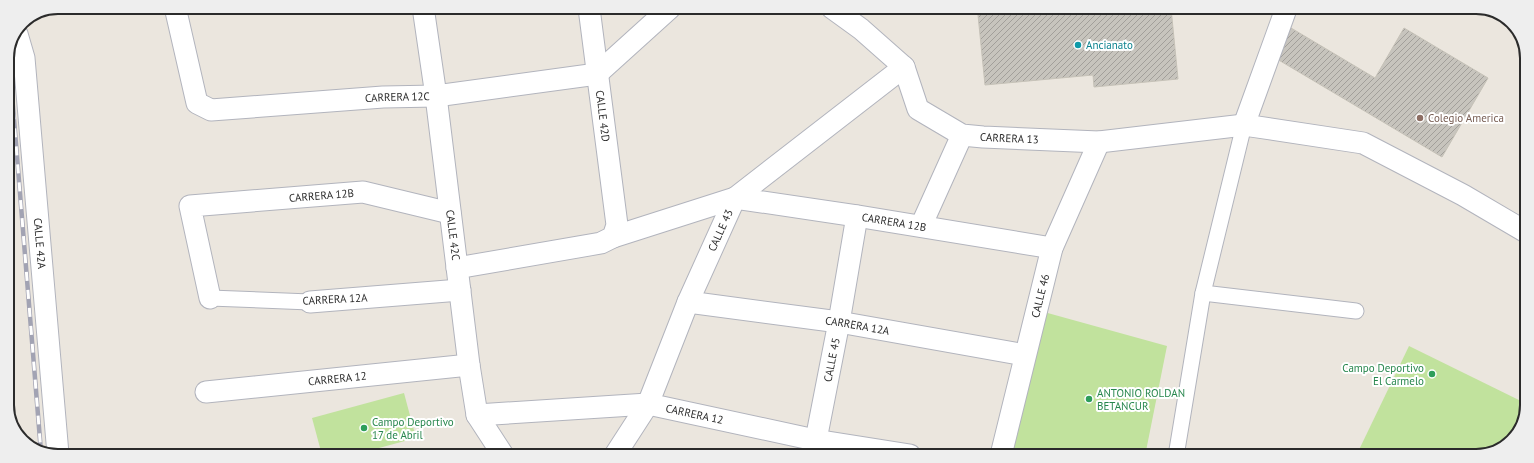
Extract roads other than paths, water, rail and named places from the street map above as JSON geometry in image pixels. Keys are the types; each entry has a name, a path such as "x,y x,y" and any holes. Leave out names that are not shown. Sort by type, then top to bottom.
{"street":[{"name":"CARRERA 12C","path":"177,14 197,103 211,110 383,97 436,96 598,74"},
{"name":"CALLE 42C","path":"424,14 436,96 469,365 477,415 499,449"},
{"name":"CALLE 42D","path":"590,14 598,74 615,231"},
{"path":"598,74 663,14"},
{"path":"840,14 861,29 904,67"},
{"path":"855,14 861,29"},
{"path":"1177,449 1203,293 1244,125 1284,14"},
{"name":"CALLE 42A","path":"18,38 24,58 58,449"},
{"name":"CARRERA 13","path":"904,67 918,109 962,135 1099,142 1244,125 1363,143 1463,195 1520,228"},
{"name":"CALLE 43","path":"619,449 648,404 688,302 735,198 904,67"},
{"path":"921,226 962,135"},
{"name":"CALLE 46","path":"1002,449 1052,248 1099,142"},
{"name":"CARRERA 12B","path":"210,298 190,206 363,192 450,213"},
{"path":"457,268 601,243 615,231 735,198"},
{"name":"CARRERA 12B","path":"735,198 921,226 1052,248"},
{"name":"CALLE 45","path":"814,448 839,322 857,216"},
{"name":"CARRERA 12A","path":"210,298 310,302 460,290"},
{"path":"1203,293 1356,311"},
{"name":"CARRERA 12A","path":"688,302 839,322 1025,355"},
{"name":"CARRERA 12","path":"206,392 469,365"},
{"name":"CARRERA 12","path":"477,415 648,404 814,448 828,449"}],"railway":[{"path":"14,119 40,446"}],"place":[{"name":"Ancianato","path":"1078,45"},
{"name":"Colegio America","path":"1420,118"},
{"name":"Campo Deportivo El Carmelo","path":"1432,374"},
{"name":"ANTONIO ROLDAN BETANCUR","path":"1089,399"},
{"name":"Campo Deportivo 17 de Abril","path":"364,428"}]}
